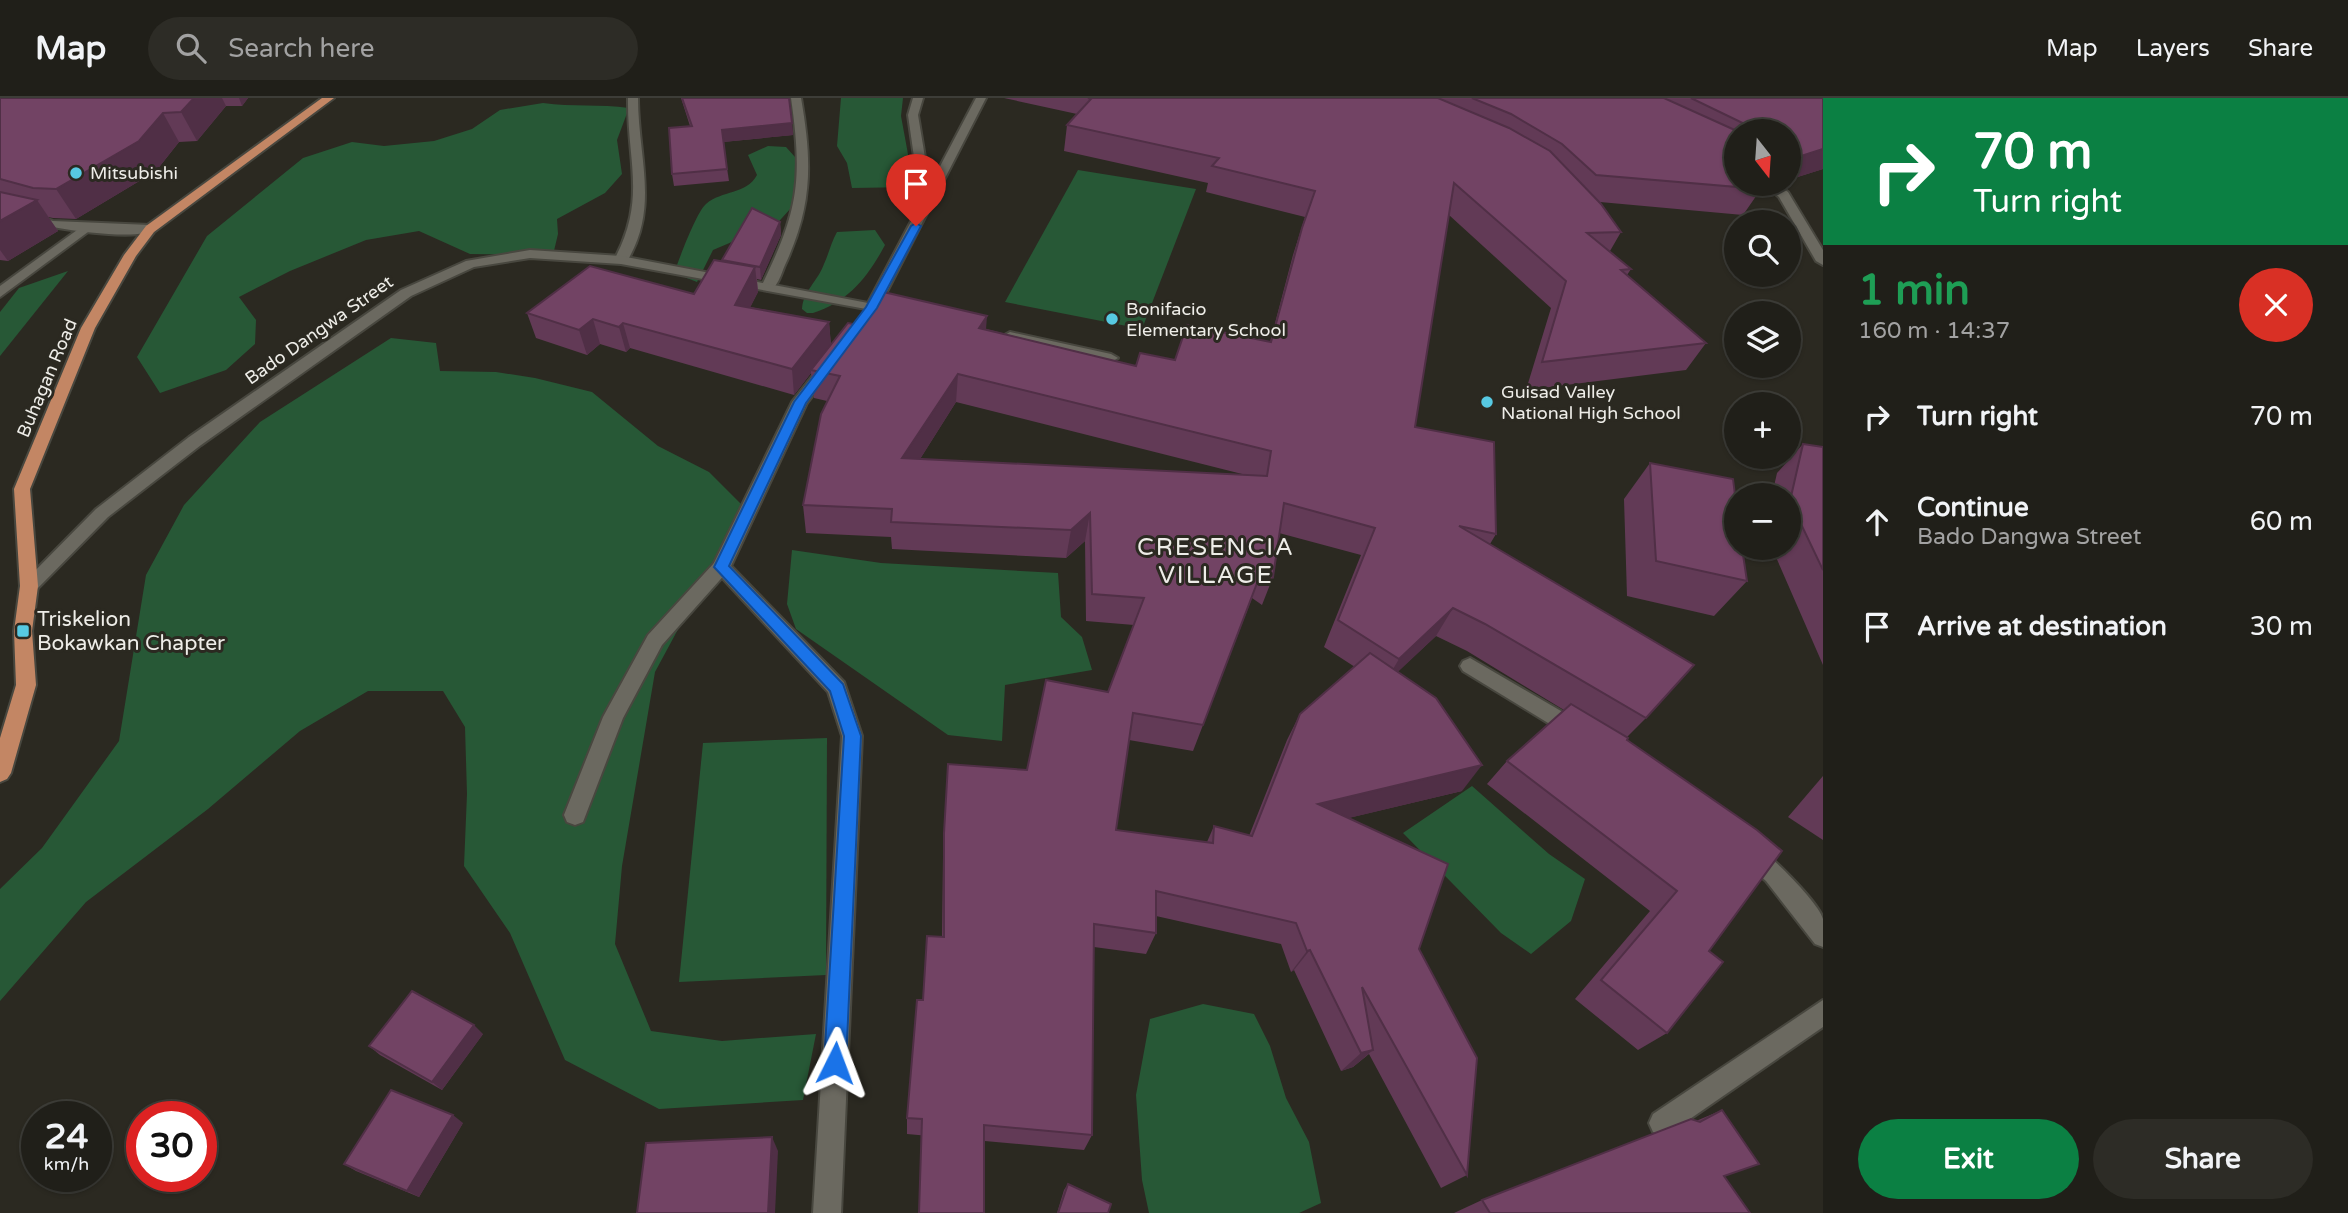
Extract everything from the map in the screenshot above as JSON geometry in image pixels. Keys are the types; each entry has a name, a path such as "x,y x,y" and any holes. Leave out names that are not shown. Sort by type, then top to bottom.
{"main road":[{"name":"Buhagan Road","path":"0,772 26,685 23,631 29,586 22,489 88,328 130,255 150,229 329,98"}],"street":[{"path":"621,261 637,231 642,207 632,135 633,98"},
{"path":"768,288 792,239 802,211 806,178 796,98"},
{"path":"918,98 913,115 927,206"},
{"name":"Bado Dangwa Street","path":"29,586 112,505 195,441 406,293 471,264 530,254 621,261 768,288 872,313 981,98"},
{"path":"1785,196 1823,261"},
{"path":"0,209 12,216 84,229 150,229"},
{"path":"0,293 84,229"},
{"path":"989,331 1111,358"},
{"path":"575,815 613,718 655,640 721,567 800,402 839,352"},
{"path":"721,567 837,688 852,736 827,1213"},
{"path":"1470,666 1595,741"},
{"path":"1734,840 1774,874 1823,936"},
{"path":"1662,1123 1823,1012"}],"green space":[{"path":"841,98 903,98 901,116 914,187 852,188 847,163 837,146"},
{"path":"543,103 629,108 617,140 622,174 605,193 557,219 558,234 553,255 470,254 419,231 366,240 290,271 239,297 256,320 255,344 226,370 160,393 137,357 207,236 303,158 352,142 384,146 434,141 472,129 500,110"},
{"path":"768,146 786,147 804,167 801,187 791,208 772,229 753,233 713,250 697,282 674,273 702,209 719,196 747,186 757,175 748,155"},
{"path":"1078,170 1196,189 1142,329 1005,302"},
{"path":"875,230 885,245 872,268 856,287 837,302 813,313 802,309 805,297 821,270 837,232"},
{"path":"68,271 0,356 0,312 19,288"},
{"path":"391,338 436,343 440,371 496,372 592,392 658,446 709,472 744,507 655,672 622,866 615,944 651,1031 722,1041 816,1034 803,1100 659,1109 565,1060 510,933 464,866 467,794 465,727 443,691 368,691 300,731 208,809 86,902 0,1001 0,889 42,848 119,741 146,575 184,505 260,422"},
{"path":"792,550 881,563 1058,573 1061,617 1082,637 1092,670 1005,685 1002,741 948,735 796,629 787,604"},
{"path":"827,738 826,975 679,982 703,743"},
{"path":"1472,786 1549,854 1585,879 1571,921 1531,954 1501,933 1403,833"},
{"path":"1203,1004 1254,1014 1270,1046 1286,1098 1309,1142 1321,1203 1299,1213 1149,1213 1142,1180 1136,1095 1150,1019"}],"building":[{"path":"0,98 194,98 181,112 163,113 139,141 56,189 33,188 0,179"},
{"path":"682,98 789,98 792,123 722,130 727,169 672,174 669,128 692,126"},
{"path":"1088,98 1438,98 1509,128 1550,151 1601,204 1621,232 1587,233 1631,269 1621,270 1706,343 1542,362 1566,281 1454,183 1415,427 1494,442 1496,534 1459,526 1694,665 1646,718 1453,608 1399,659 1338,620 1375,528 1284,503 1273,577 1262,570 1203,725 1133,713 1116,830 1213,843 1214,826 1252,836 1300,714 1370,653 1436,698 1482,765 1318,804 1448,864 1419,949 1477,1058 1467,1175 1362,987 1373,1050 1361,1053 1310,950 1307,951 1296,923 1156,891 1156,933 1094,924 1092,1135 984,1125 984,1213 919,1213 922,1119 907,1118 917,1000 923,1000 927,936 944,937 944,833 948,764 1027,770 1046,680 1108,692 1144,598 1092,594 1090,513 1071,530 891,522 892,509 803,505 821,414 840,376 811,370 848,323 859,325 879,291 987,316 979,328 1136,366 1140,353 1175,360 1187,325 1271,342 1302,228 1315,191 1212,166 1219,158 1067,125 1091,99","holes":["958,374 1271,451 1267,476 902,458"]},
{"path":"1472,98 1664,98 1724,125 1724,186 1596,175 1562,144 1511,114"},
{"path":"1691,98 1823,98 1823,149 1801,156 1801,119 1734,119"},
{"path":"0,192 37,200 0,221"},
{"path":"752,208 780,222 760,267 722,260"},
{"path":"714,260 755,267 735,305 829,322 792,369 623,323 619,327 593,319 579,330 527,313 590,266 694,294"},
{"path":"1803,444 1823,447 1823,570 1801,524 1801,483 1794,483 1797,469 1801,469"},
{"path":"1650,463 1733,479 1734,483 1724,483 1724,560 1744,560 1747,581 1656,561"},
{"path":"1571,704 1628,738 1627,740 1757,830 1782,851 1709,951 1723,962 1667,1033 1601,980 1677,891 1507,761"},
{"path":"412,991 474,1025 432,1082 369,1046"},
{"path":"391,1090 453,1115 407,1191 344,1164"},
{"path":"1722,1110 1759,1164 1724,1176 1750,1213 1490,1213 1482,1200 1691,1119 1700,1122"},
{"path":"772,1137 768,1213 637,1213 646,1143"},
{"path":"1068,1184 1111,1204 1108,1213 1058,1213"}],"place":[{"name":"Mitsubishi","path":"76,173"},
{"name":"Bonifacio Elementary School","path":"1112,319"},
{"name":"Guisad Valley National High School","path":"1487,402"},
{"name":"Triskelion Bokawkan Chapter","path":"23,631"}],"district":[{"name":"CRESENCIA VILLAGE","path":"1216,561"}],"route":[{"path":"835,1063 852,736 837,688 721,567 800,402 872,308 916,226"}]}
